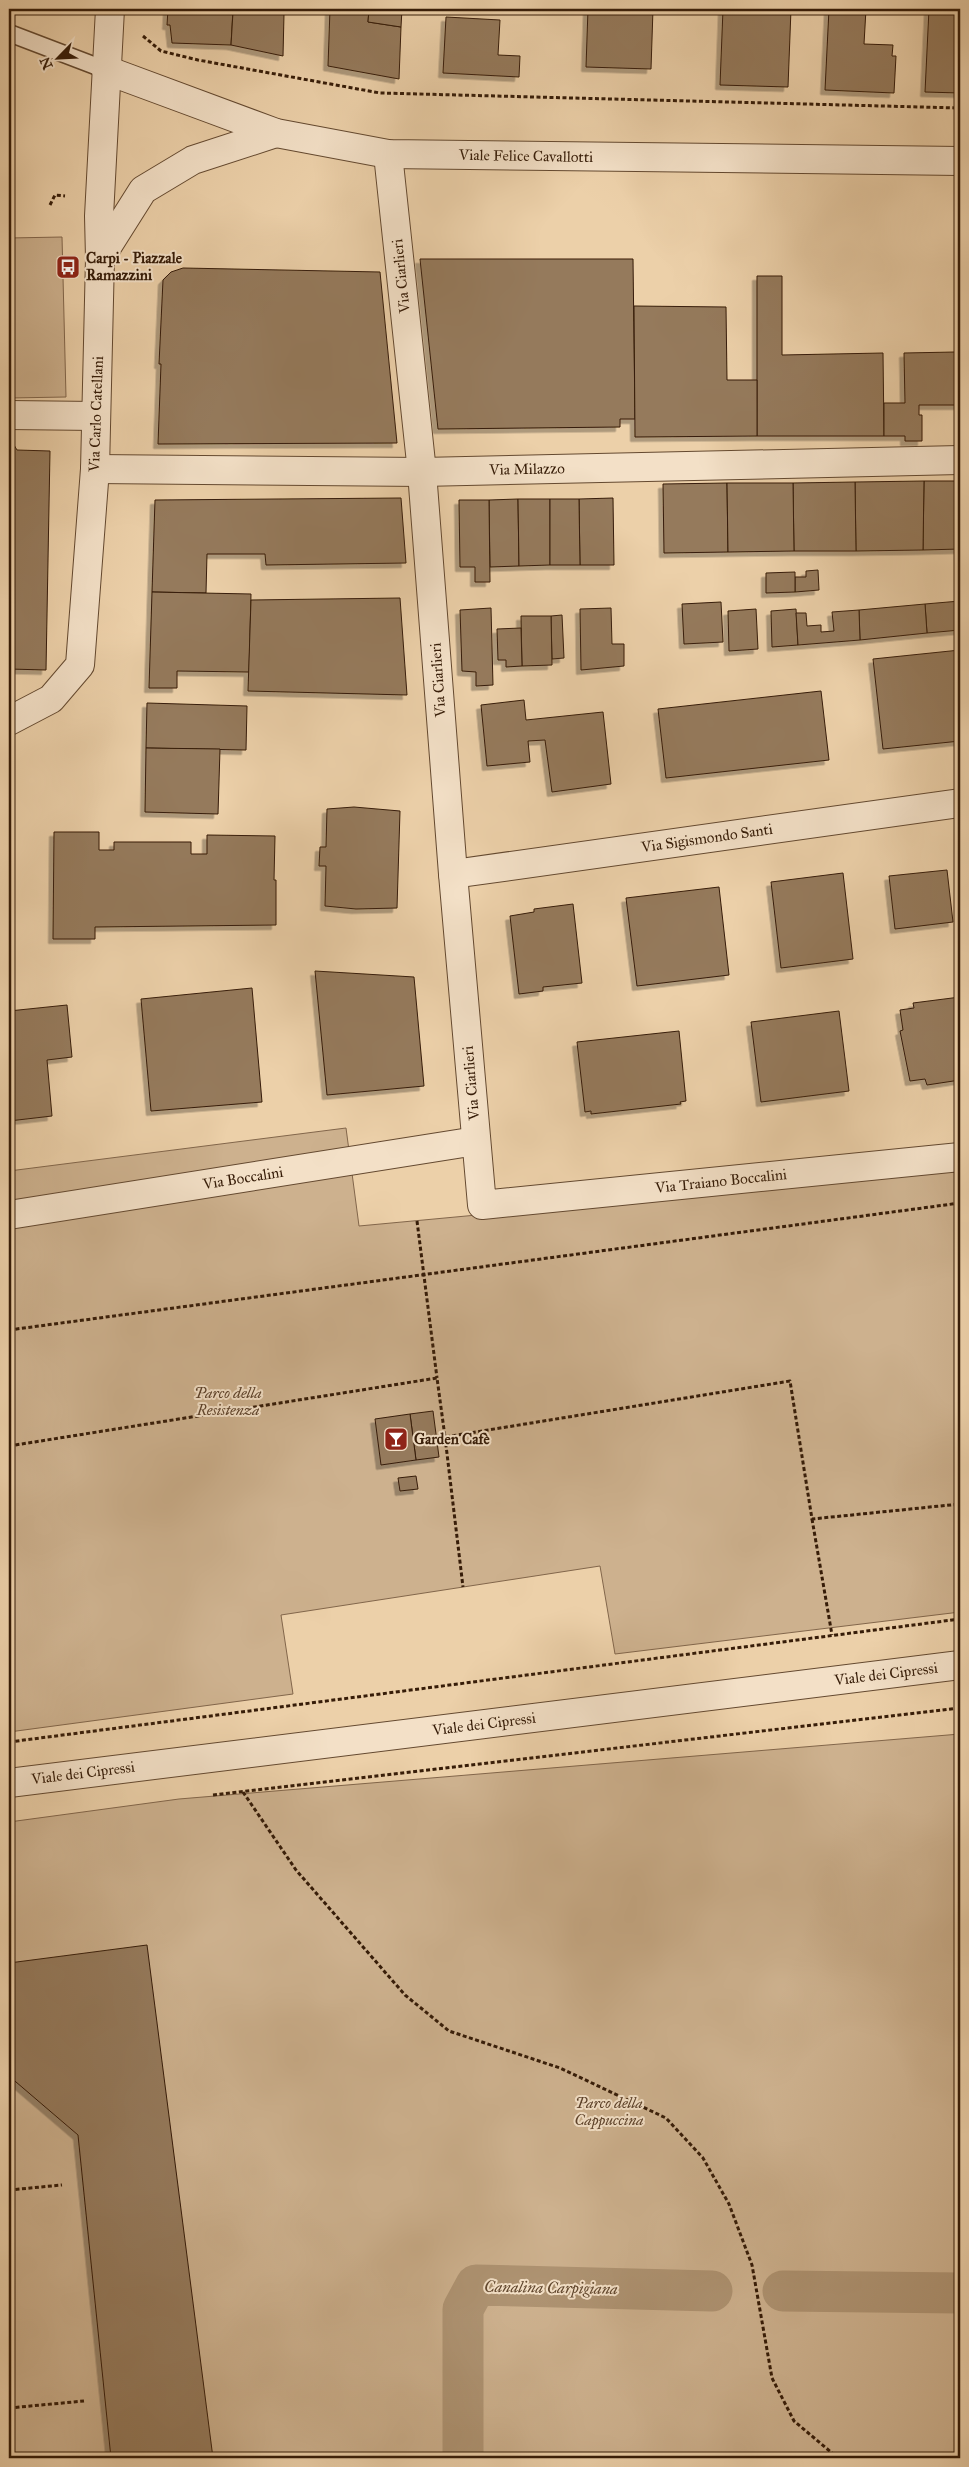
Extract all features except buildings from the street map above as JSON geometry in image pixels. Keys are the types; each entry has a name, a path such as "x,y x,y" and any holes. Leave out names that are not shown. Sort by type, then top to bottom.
{"street":[{"name":"Via Carlo Catellani","path":"9,721 51,699 80,665 95,469 100,258 99,216 110,9"},
{"name":"Viale Felice Cavallotti","path":"106,70 276,133 388,154 960,161"},
{"path":"100,258 143,190 193,160 276,133"},
{"name":"Via Ciarlieri","path":"388,154 422,472 453,874 482,1205"},
{"path":"9,415 96,416"},
{"name":"Via Milazzo","path":"95,469 422,472 960,460"},
{"name":"Via Sigismondo Santi","path":"453,874 960,803"},
{"name":"Via Boccalini","path":"9,1216 476,1141"},
{"name":"Via Traiano Boccalini","path":"482,1205 960,1157"},
{"name":"Viale dei Cipressi","path":"9,1783 960,1665"}],"lane":[{"path":"9,33 106,70"}],"path":[{"path":"110,9 162,51 198,60 380,93 960,108"},
{"path":"9,1330 960,1203"},
{"path":"417,1221 463,1587"},
{"path":"9,1446 437,1378"},
{"path":"445,1438 790,1382 832,1635"},
{"path":"812,1519 960,1504"},
{"path":"9,1742 960,1618"},
{"path":"206,1796 960,1708"},
{"path":"243,1792 296,1870 405,1995 449,2031 560,2068 666,2118 703,2158 729,2204 752,2265 772,2378 794,2422 838,2458"},
{"path":"9,2190 62,2185"},
{"path":"9,2408 84,2401"}],"green space":[{"path":"62,237 66,397 9,398 9,238"},
{"name":"Parco della Resistenza","path":"346,1128 359,1226 960,1170 960,1612 615,1654 600,1566 281,1615 293,1694 9,1732 9,1171"},
{"name":"Parco della Cappuccina","path":"960,1734 960,2458 9,2458 9,1822 179,1799"}],"waterway":[{"name":"Canalina Carpigiana","path":"463,2458 463,2309 476,2285 712,2291"},
{"name":"Canalina Carpigiana","path":"783,2291 960,2293"}],"place":[{"name":"Carpi - Piazzale Ramazzini","path":"68,267"},
{"name":"Garden Cafè","path":"396,1439"}]}
